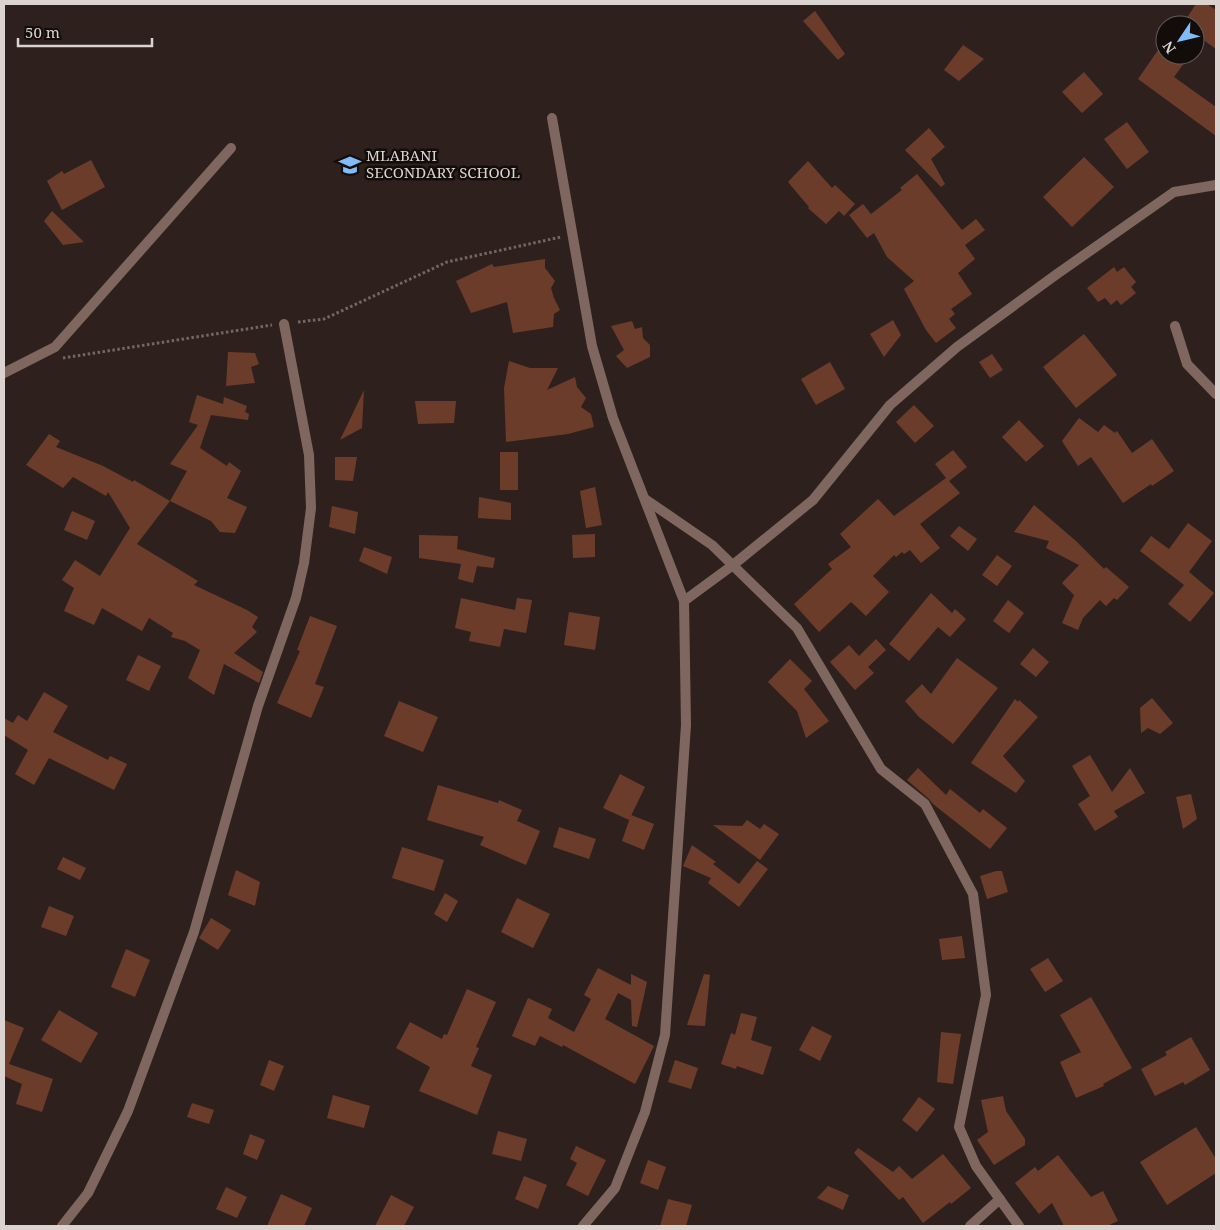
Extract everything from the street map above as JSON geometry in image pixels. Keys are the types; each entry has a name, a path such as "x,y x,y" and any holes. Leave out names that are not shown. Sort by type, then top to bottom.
{"street":[{"path":"552,118 571,235 592,346 612,418 684,601 686,726 665,1035 645,1112 615,1188 583,1226"},
{"path":"4,373 54,347 231,148"},
{"path":"684,601 733,565 813,500 890,405 957,347 1174,192 1216,185"},
{"path":"62,1226 88,1193 128,1111 194,932 258,706 296,598 304,563 311,508 309,455 284,324"},
{"path":"1175,326 1187,364 1216,394"},
{"path":"644,499 712,545 797,628 881,769 925,804 973,894 986,995 960,1127 976,1166 1019,1226"},
{"path":"970,1226 1000,1199"}],"path":[{"path":"58,359 324,318 447,262 571,235"}],"building":[{"path":"1196,4 1207,4 1216,10 1216,49 1205,41 1205,15 1189,15"},
{"path":"815,11 845,54 838,60 803,21"},
{"path":"963,45 984,59 959,81 944,70"},
{"path":"1155,54 1155,65 1183,65 1174,77 1216,107 1216,136 1138,79"},
{"path":"1084,72 1103,94 1082,113 1062,92"},
{"path":"1127,122 1149,152 1127,169 1104,139"},
{"path":"929,128 945,147 931,159 945,184 941,187 905,150"},
{"path":"1084,157 1114,187 1072,227 1043,197"},
{"path":"91,160 105,187 62,210 47,181 62,171 64,174"},
{"path":"808,161 832,188 835,185 855,204 844,216 839,211 826,224 808,208 788,182"},
{"path":"917,174 962,230 976,219 985,230 965,245 975,259 958,273 972,294 951,309 955,314 949,319 956,328 936,343 926,330 904,289 914,281 887,257 874,233 867,238 849,215 863,204 871,214 902,190 900,188"},
{"path":"52,211 84,242 63,245 44,221"},
{"path":"545,259 545,268 555,281 551,288 560,310 554,314 553,327 513,333 507,302 471,313 456,281 492,264 494,267"},
{"path":"1114,267 1117,272 1124,267 1136,282 1131,287 1136,293 1121,305 1117,300 1111,305 1105,298 1098,302 1087,288"},
{"path":"893,320 901,335 884,357 870,334"},
{"path":"632,321 635,329 642,327 643,338 650,345 650,357 627,368 616,356 624,350 611,326"},
{"path":"1084,334 1117,375 1076,408 1043,367"},
{"path":"228,352 255,353 259,364 251,367 255,383 226,386"},
{"path":"992,354 1003,370 990,378 979,362"},
{"path":"509,361 530,368 558,368 547,390 575,377 577,387 586,398 581,407 591,414 594,427 568,434 506,442 504,388"},
{"path":"830,362 845,389 816,405 801,379"},
{"path":"364,390 362,428 340,440"},
{"path":"197,395 223,404 224,397 247,406 245,412 249,414 248,420 211,415 200,448 227,466 229,462 241,471 227,498 247,507 235,533 220,532 211,521 170,501 187,471 170,464 198,425 189,422"},
{"path":"415,401 456,401 454,423 418,424"},
{"path":"914,405 934,426 915,443 896,422"},
{"path":"1079,418 1098,432 1104,425 1115,433 1117,431 1132,453 1152,439 1174,471 1123,503 1091,457 1078,466 1062,441"},
{"path":"1019,420 1044,446 1026,462 1002,437"},
{"path":"49,434 60,441 56,447 103,466 133,482 134,480 170,501 137,544 198,581 194,585 258,617 252,627 257,632 234,653 263,672 259,683 224,664 214,695 188,678 200,650 185,641 171,637 173,633 149,618 142,631 102,608 94,625 64,611 74,588 62,580 75,560 100,576 130,528 108,492 106,496 73,477 63,488 26,465"},
{"path":"953,450 967,467 949,481 960,493 920,524 940,548 921,563 910,550 904,554 902,552 896,557 894,555 873,576 889,592 866,616 851,602 819,632 794,604 832,569 828,564 851,547 840,534 878,499 894,516 946,478 935,464"},
{"path":"500,452 518,452 518,490 500,490"},
{"path":"335,457 357,457 353,481 335,480"},
{"path":"595,487 602,525 586,528 580,491"},
{"path":"479,497 511,503 511,520 478,518"},
{"path":"1034,505 1076,541 1104,569 1106,567 1129,587 1117,600 1114,598 1106,606 1100,600 1083,618 1078,630 1062,623 1074,595 1062,583 1079,565 1046,548 1049,541 1014,532"},
{"path":"332,506 358,512 355,534 329,527"},
{"path":"72,511 95,521 87,540 64,530"},
{"path":"1188,523 1212,541 1189,572 1214,593 1190,622 1168,604 1184,585 1140,551 1151,536 1169,549"},
{"path":"959,526 977,539 968,551 950,536"},
{"path":"595,534 595,557 573,558 572,535"},
{"path":"419,535 458,536 457,549 495,558 493,568 477,566 473,583 458,579 461,564 419,558"},
{"path":"364,547 392,557 387,574 359,561"},
{"path":"997,555 1012,566 997,586 982,575"},
{"path":"931,593 952,613 955,609 966,619 950,637 938,627 909,661 889,644"},
{"path":"461,598 515,610 517,598 532,600 526,633 504,629 500,647 469,641 471,632 455,628"},
{"path":"1008,600 1024,613 1009,633 993,621"},
{"path":"569,612 600,617 595,650 564,645"},
{"path":"310,616 337,626 315,684 324,687 311,718 277,703 300,651 297,650"},
{"path":"876,639 886,650 868,667 874,673 855,690 830,662 849,645 859,656"},
{"path":"1033,648 1049,662 1036,677 1020,664"},
{"path":"138,655 161,666 149,691 126,680"},
{"path":"957,658 998,688 953,744 919,717 905,701 922,684 931,694"},
{"path":"790,659 812,681 804,689 829,721 806,738 797,711 768,682"},
{"path":"44,692 68,706 53,732 108,760 110,756 127,764 114,790 49,758 34,785 15,774 28,750 4,735 4,718 13,723 18,715 27,721"},
{"path":"1152,698 1173,723 1160,734 1148,728 1141,733 1140,708"},
{"path":"1015,699 1018,702 1019,700 1038,717 1003,756 1025,781 1016,793 971,763"},
{"path":"399,701 438,717 423,752 384,736"},
{"path":"1090,755 1112,792 1130,768 1145,793 1114,811 1118,817 1095,831 1078,804 1090,796 1072,766"},
{"path":"918,768 946,795 950,789 980,813 983,809 1007,828 990,849 933,804 907,780"},
{"path":"620,774 645,787 629,820 603,808"},
{"path":"438,785 498,803 499,800 522,810 517,821 540,831 526,865 480,845 484,837 427,820"},
{"path":"1191,794 1197,819 1183,829 1176,797"},
{"path":"631,815 654,824 644,850 622,841"},
{"path":"747,820 760,829 764,824 779,834 760,860 713,825 742,826"},
{"path":"559,827 596,839 589,859 553,847"},
{"path":"692,845 716,862 713,864 739,884 757,861 768,869 739,907 708,883 711,878 683,866"},
{"path":"402,847 444,860 434,891 392,878"},
{"path":"63,857 86,868 80,880 57,869"},
{"path":"236,870 260,882 255,906 228,895"},
{"path":"1002,871 1008,892 987,899 980,876"},
{"path":"445,893 458,901 447,922 434,914"},
{"path":"517,898 550,914 533,948 501,932"},
{"path":"49,906 74,916 66,936 41,927"},
{"path":"211,918 231,930 218,950 199,938"},
{"path":"962,936 965,958 942,960 939,939"},
{"path":"126,949 150,960 135,997 111,987"},
{"path":"1048,958 1063,981 1045,992 1030,969"},
{"path":"598,968 631,985 631,974 647,982 637,1027 632,1026 631,1000 618,993 605,1019 654,1046 635,1084 563,1045 562,1047 540,1036 535,1046 512,1036 528,998 552,1009 548,1018 574,1032 591,999 584,995"},
{"path":"704,974 710,975 705,1026 687,1025"},
{"path":"467,989 496,1002 476,1047 479,1048 471,1066 492,1075 477,1115 419,1091 430,1067 396,1048 410,1022 442,1039 444,1034 447,1035"},
{"path":"1091,997 1132,1068 1103,1084 1104,1086 1076,1098 1060,1062 1081,1052 1060,1015"},
{"path":"59,1010 98,1033 81,1063 41,1040"},
{"path":"741,1013 757,1017 751,1040 772,1047 763,1075 737,1066 736,1069 721,1064 731,1033 735,1035"},
{"path":"4,1020 24,1028 9,1064 53,1079 42,1112 16,1104 22,1084 4,1076"},
{"path":"812,1026 832,1036 820,1061 799,1050"},
{"path":"941,1032 961,1034 953,1084 937,1082"},
{"path":"1191,1037 1210,1070 1185,1085 1183,1082 1155,1096 1141,1069 1167,1055 1165,1052"},
{"path":"269,1060 284,1066 274,1091 260,1085"},
{"path":"675,1060 698,1068 691,1089 668,1082"},
{"path":"333,1095 370,1106 364,1128 327,1118"},
{"path":"1003,1096 1006,1111 1025,1139 1025,1145 994,1165 977,1140 988,1132 981,1100"},
{"path":"919,1097 935,1109 917,1132 902,1120"},
{"path":"192,1103 214,1110 209,1124 187,1117"},
{"path":"1196,1127 1216,1159 1216,1173 1167,1205 1140,1162"},
{"path":"498,1131 527,1139 521,1161 492,1154"},
{"path":"250,1134 265,1140 257,1160 243,1154"},
{"path":"576,1146 606,1160 588,1196 566,1185 577,1163 570,1159"},
{"path":"858,1148 893,1172 899,1166 912,1179 943,1154 971,1188 923,1223 903,1197 899,1200 854,1153"},
{"path":"1058,1155 1091,1197 1103,1191 1118,1221 1107,1226 1064,1226 1052,1203 1039,1214 1015,1183 1035,1167 1038,1171"},
{"path":"648,1160 666,1167 658,1190 640,1183"},
{"path":"524,1176 547,1185 538,1209 515,1199"},
{"path":"828,1186 849,1195 843,1210 817,1198"},
{"path":"226,1187 247,1197 237,1218 216,1209"},
{"path":"281,1194 312,1208 304,1226 267,1226"},
{"path":"391,1195 414,1207 404,1226 375,1226"},
{"path":"668,1199 692,1205 686,1226 660,1226"}],"place":[{"name":"MLABANI SECONDARY SCHOOL","path":"350,165"}]}
